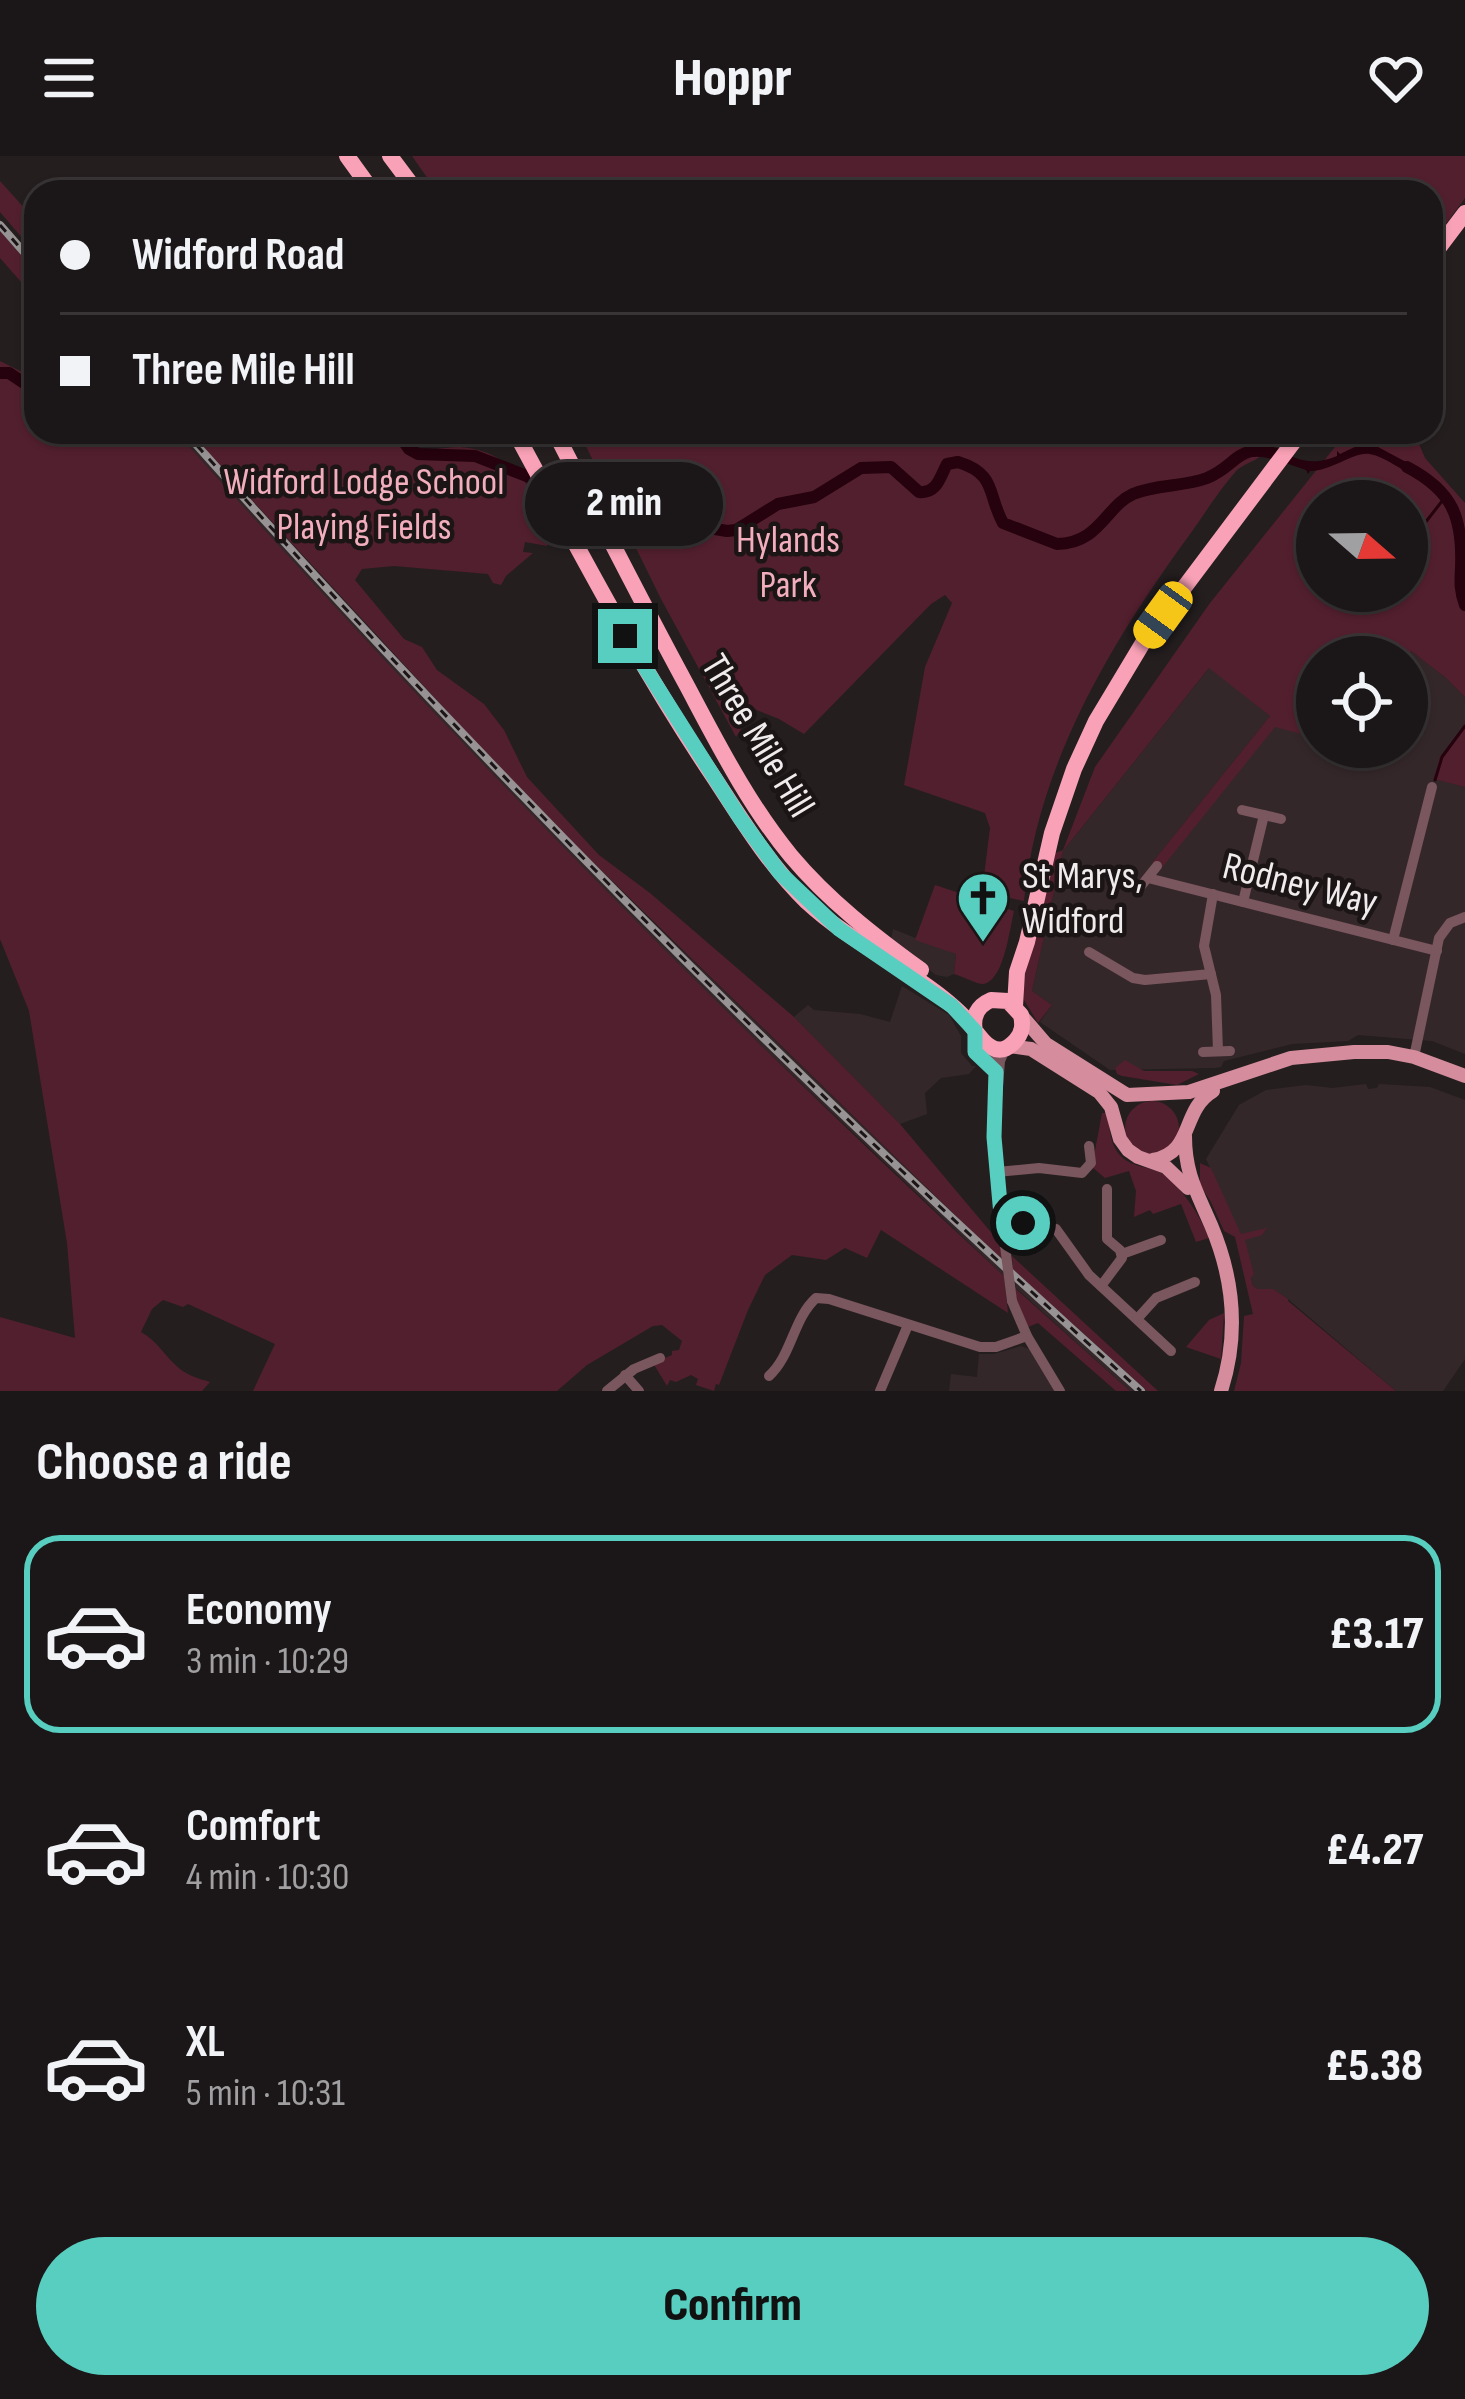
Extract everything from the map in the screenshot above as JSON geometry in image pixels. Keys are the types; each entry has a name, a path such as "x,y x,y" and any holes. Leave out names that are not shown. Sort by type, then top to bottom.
{"highway":[{"path":"1443,242 1465,213"},
{"name":"Three Mile Hill","path":"522,444 655,687 780,873 831,923 943,998 975,1032"},
{"name":"Three Mile Hill","path":"562,444 722,750 792,857 842,908 898,953 961,998 985,1003"},
{"path":"1017,972 975,1015 975,1032 989,1047 1007,1048 1021,1031 1017,972 1059,811 1096,721 1144,641 1292,444"},
{"path":"985,1003 1003,999 1018,1010"}],"main road":[{"path":"1018,1010 1040,1040 1123,1094 1181,1094 1301,1056 1371,1052 1414,1057 1465,1076"},
{"path":"1007,1048 1031,1049 1099,1092 1108,1101 1128,1150 1174,1172 1196,1196"},
{"path":"1150,1160 1171,1154 1198,1102 1227,1081"},
{"path":"1118,1126 1125,1106 1151,1093 1180,1106 1186,1164 1217,1240 1232,1303 1232,1344 1221,1391"}],"street":[{"path":"1393,940 1423,805 1432,787"},
{"path":"1243,810 1281,819"},
{"path":"1243,902 1264,815"},
{"name":"Rodney Way","path":"1157,866 1144,882 1213,894 1436,951"},
{"path":"1203,1052 1224,1051 1204,946 1213,894"},
{"path":"1414,1057 1436,951 1444,930 1465,917"},
{"path":"1089,952 1132,978 1211,974"},
{"path":"975,1032 974,1048 996,1072 997,1092"},
{"path":"983,1059 994,1058 1007,1048"},
{"path":"1007,1048 1000,1061 994,1137 1012,1301 1060,1391"},
{"path":"997,1172 1040,1168 1082,1173 1091,1163 1089,1146"},
{"path":"1108,1189 1107,1239 1122,1254"},
{"path":"1002,1226 1033,1224 1056,1229 1082,1267 1171,1351"},
{"path":"1101,1286 1122,1254 1161,1240"},
{"path":"1137,1319 1156,1298 1195,1282"},
{"path":"769,1376 781,1364 806,1307 816,1298 988,1348 1028,1336"},
{"path":"880,1391 908,1325"},
{"path":"607,1391 642,1364 660,1358"},
{"path":"625,1376 639,1391"}],"shaded area":[{"path":"187,444 200,444 580,851 1002,1261 1004,1276 712,999 503,787"},
{"path":"1359,445 1378,447 1421,470 1417,478 1382,458 1364,454 1308,474 1268,457 1273,449 1319,461"},
{"path":"1428,664 1465,697 1465,725 1440,757 1435,779 1465,787 1465,1054 1432,1041 1358,1035 1348,1041 1292,1044 1224,1061 1214,1068 1110,1070 1040,1022 1052,1005 1032,991 1063,851 1210,667 1270,716 1153,862 1275,726 1296,732 1296,768 1428,768"},
{"path":"893,929 956,954 954,974 936,975 891,940"},
{"path":"902,986 949,1015 961,1036 961,1053 976,1066 969,1074 941,1078 925,1093 927,1114 900,1124 794,1017 808,1005 814,1010 890,1022"},
{"path":"1366,1084 1368,1089 1379,1084 1430,1087 1465,1100 1465,1359 1443,1391 1396,1391 1288,1299 1273,1289 1253,1286 1244,1239 1266,1230 1241,1235 1206,1159 1239,1105 1266,1090"},
{"path":"1013,1270 1147,1391 1130,1391 1016,1288"},
{"path":"1021,1346 1029,1349 1054,1391 949,1391 951,1374 977,1377 979,1354"}],"green space":[{"path":"412,156 1465,156 1465,198 1443,228 1443,180 429,180"},
{"path":"0,181 24,208 24,240 0,212"},
{"path":"0,231 24,258 24,285 0,258"},
{"path":"0,361 24,373 24,444 187,444 580,864 789,1073 1004,1276 1008,1313 881,1230 867,1258 845,1248 826,1260 792,1255 765,1275 714,1391 696,1385 698,1379 691,1375 670,1380 667,1386 653,1363 679,1350 682,1341 662,1325 587,1365 557,1391 253,1391 275,1344 188,1304 183,1307 163,1300 152,1309 141,1332 180,1369 210,1382 202,1391 0,1391 0,1317 75,1338 67,1243 29,1011 0,939"},
{"name":"Widford Lodge School Playing Fields","path":"200,444 398,444 410,453 454,447 494,456 520,476 539,504 551,537 547,546 525,542 523,552 533,553 501,585 493,583 488,574 394,566 362,569 355,580 404,639 422,647 437,670 484,704 504,730 527,777 599,855 794,1017 900,1124 1000,1243 1002,1261 531,802"},
{"name":"Hylands Park","path":"585,444 1275,444 1230,478 1105,664 1044,802 1024,901 982,892 990,828 985,813 904,785 925,667 952,603 945,595 804,734 754,709 736,737"},
{"path":"1337,444 1419,444 1425,458 1465,503 1465,697 1428,664 1428,636 1296,636 1296,732 1275,727 1161,869 1152,863 1270,716 1209,668 1063,851 1032,991 1052,1005 1038,1023 1024,1000 1022,984 1055,853 1063,850 1095,767 1210,603 1296,496 1296,612 1428,612 1428,480 1309,480"},
{"path":"1465,725 1465,787 1434,779 1440,757"},
{"path":"935,885 1014,911 1001,964 990,981 980,984 954,974 956,954 915,940"},
{"path":"1125,1060 1144,1071 1199,1074 1177,1085 1122,1076 1115,1068"},
{"path":"1152,1101 1171,1109 1179,1128 1171,1147 1152,1155 1133,1147 1125,1128 1133,1109"},
{"path":"1102,1113 1107,1113 1120,1155 1173,1182 1209,1238 1196,1242 1181,1204 1134,1217 1136,1191 1129,1171 1105,1178 1092,1167"},
{"path":"1200,1163 1211,1168 1241,1234 1267,1228 1262,1235 1245,1240 1253,1286 1273,1289 1288,1299 1396,1391 1234,1391 1244,1316 1253,1314 1235,1237 1224,1231 1200,1185"},
{"path":"1012,1256 1158,1391 1147,1391 1013,1270"},
{"path":"1015,1288 1130,1391 1116,1391 1038,1323 1028,1327"},
{"path":"1224,1313 1221,1359 1186,1347 1209,1320"}],"waterway":[{"path":"0,373 24,383"},
{"path":"406,444 418,454 475,456 651,518 727,531 778,504 814,497 861,468 891,467 925,492 937,484 947,464 958,462 985,479 1003,523 1057,544 1083,538 1133,494 1207,478 1247,452 1282,456"},
{"path":"1407,467 1435,486 1452,508 1460,535 1465,605"},
{"path":"1428,519 1446,496"},
{"path":"1435,780 1442,757 1465,726"}],"railway":[{"path":"0,225 24,252"},
{"path":"196,444 414,682 649,925 892,1162 1141,1391"}],"place":[{"name":"St Marys, Widford","path":"983,944"}],"route":[{"path":"625,636 780,873 839,929 943,998 969,1022 975,1033 975,1052 996,1072 994,1137 1002,1226 1023,1223"}]}
